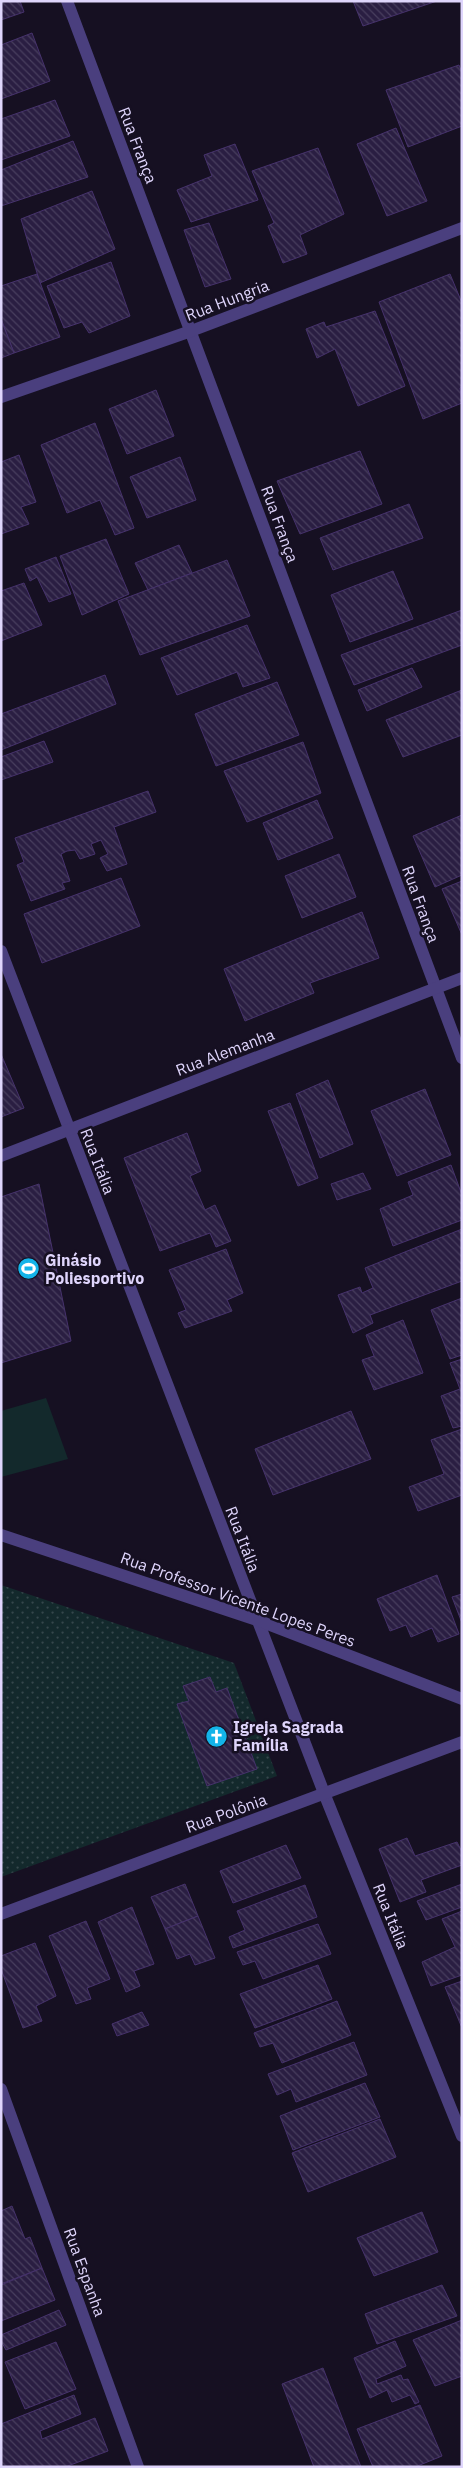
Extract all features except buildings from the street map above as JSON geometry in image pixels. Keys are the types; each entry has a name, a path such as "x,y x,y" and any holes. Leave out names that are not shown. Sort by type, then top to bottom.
{"street":[{"name":"Rua França","path":"67,1 462,1058"},
{"name":"Rua Hungria","path":"1,397 191,331 462,228"},
{"name":"Rua Itália","path":"1,951 324,1793 462,2136"},
{"name":"Rua Alemanha","path":"1,1156 462,978"},
{"name":"Rua Professor Vicente Lopes Peres","path":"1,1535 257,1620 462,1699"},
{"name":"Rua Polônia","path":"1,1914 462,1742"},
{"name":"Rua Espanha","path":"1,2089 138,2467"}],"green space":[{"path":"46,1398 68,1459 1,1477 1,1411"},
{"path":"1,1585 234,1663 277,1776 1,1877"}],"place":[{"name":"Ginásio Poliesportivo","path":"29,1269"},
{"name":"Igreja Sagrada Família","path":"217,1736"}]}
